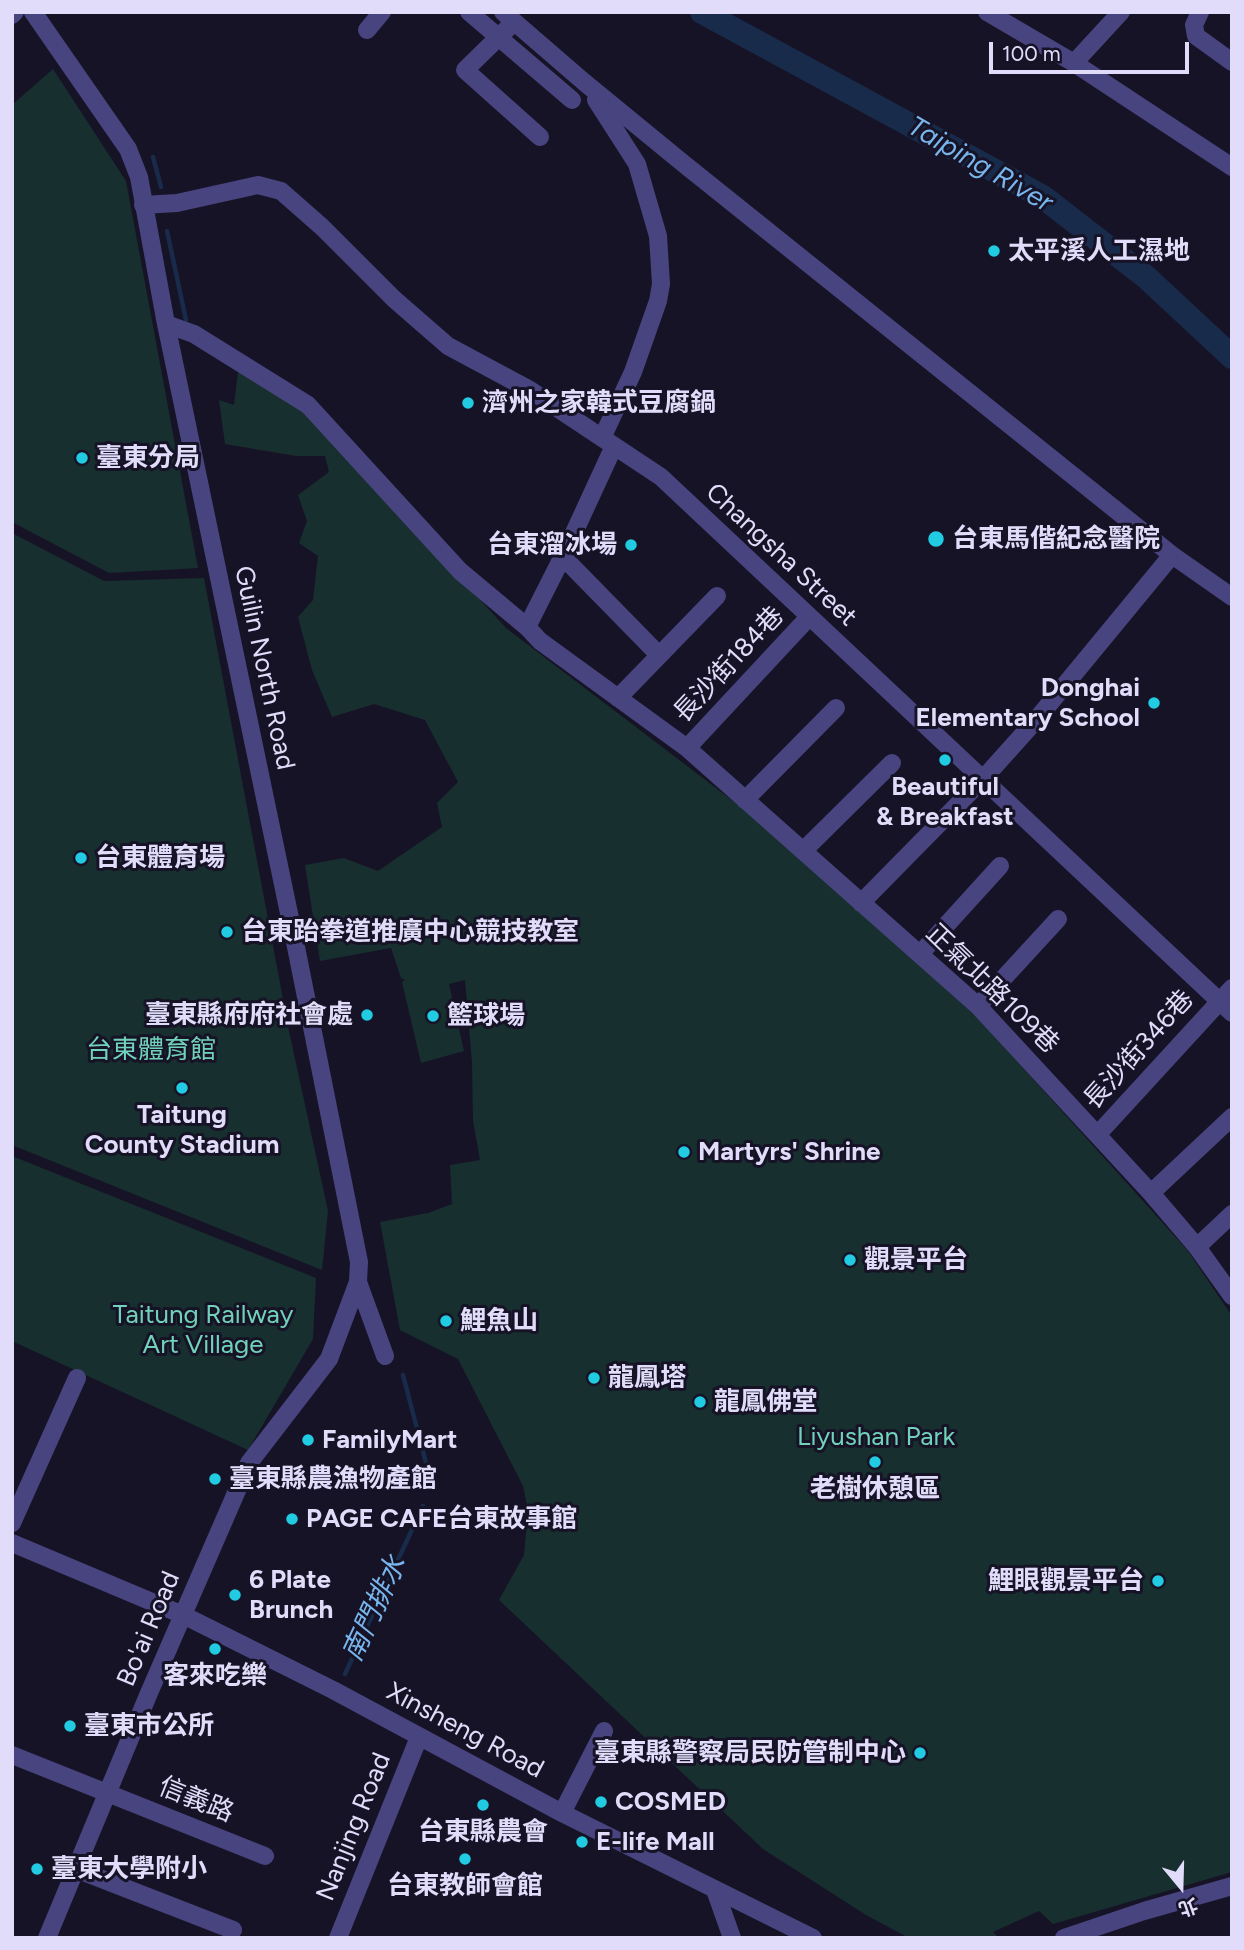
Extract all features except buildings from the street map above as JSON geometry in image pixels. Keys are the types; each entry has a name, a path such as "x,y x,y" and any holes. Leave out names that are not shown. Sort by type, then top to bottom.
{"street":[{"name":"Guilin North Road","path":"33,12 128,149 139,177 166,324 359,1262 358,1282 329,1359"},
{"path":"367,30 382,12"},
{"path":"469,12 572,100"},
{"path":"987,12 1074,64 1232,167"},
{"path":"1074,64 1121,12"},
{"path":"1200,12 1194,24 1196,36 1232,62"},
{"path":"540,137 465,70 499,37 509,17 584,82 1172,555 1232,597"},
{"path":"527,627 563,557 608,442 658,301 660,284 658,236 636,164 584,82"},
{"name":"Changsha Street","path":"144,205 177,203 258,186 281,191 322,227 394,299 449,345 530,390 661,477 982,779 1228,1001"},
{"name":"正氣北路109巷","path":"166,324 194,334 308,405 460,570 540,641 687,748 978,1006 1151,1193 1197,1247 1232,1296"},
{"path":"861,903 982,779 1079,669 1172,555"},
{"path":"563,557 659,655"},
{"path":"618,698 717,596"},
{"name":"長沙街184巷","path":"687,748 809,617"},
{"path":"745,800 836,708"},
{"path":"803,851 892,763"},
{"path":"920,954 1000,866"},
{"path":"978,1006 1058,919"},
{"name":"長沙街346巷","path":"1098,1134 1228,1001"},
{"path":"1151,1193 1232,1117"},
{"path":"1197,1247 1232,1214"},
{"path":"358,1282 385,1356"},
{"name":"Bo'ai Road","path":"47,1938 249,1463 329,1359"},
{"path":"12,1523 78,1378"},
{"name":"Xinsheng Road","path":"12,1543 183,1615 333,1690 562,1813 813,1938"},
{"path":"562,1813 604,1731"},
{"name":"Nanjing Road","path":"338,1938 419,1737"},
{"name":"信義路","path":"12,1755 265,1856"},
{"path":"76,1869 233,1930"},
{"path":"1065,1938 1131,1915 1232,1886"},
{"path":"715,1890 732,1938"}],"green space":[{"path":"53,69 126,181 198,568 109,573 12,522 12,105"},
{"name":"Liyushan Park","path":"238,372 288,396 506,628 754,817 979,1019 1188,1251 1232,1316 1232,1872 1053,1924 1039,1911 993,1932 999,1938 909,1938 866,1915 763,1849 499,1600 524,1555 528,1510 523,1486 458,1359 400,1330 380,1222 428,1213 452,1204 450,1165 480,1160 473,1121 472,1063 465,980 449,984 464,1051 421,1063 402,982 405,980 401,978 391,948 320,961 305,865 344,858 378,871 442,827 437,803 458,782 425,720 374,704 332,717 312,670 298,617 313,600 318,556 299,543 307,521 298,495 329,472 325,456 296,456 225,444 219,400 234,405"},
{"name":"台東體育館","path":"12,533 104,581 204,578 289,1031 328,1211 322,1270 12,1145"},
{"name":"Taitung Railway Art Village","path":"12,1156 316,1278 313,1339 248,1450 12,1341"}],"waterway":[{"name":"Taiping River","path":"702,12 1043,197 1146,277 1232,357"},
{"name":"南門排水","path":"153,157 161,187"},
{"name":"南門排水","path":"167,231 186,320"},
{"name":"南門排水","path":"403,1375 432,1486"},
{"name":"南門排水","path":"345,1674 423,1506"}],"place":[{"name":"太平溪人工濕地","path":"994,251"},
{"name":"濟州之家韓式豆腐鍋","path":"468,403"},
{"name":"臺東分局","path":"82,458"},
{"name":"台東馬偕紀念醫院","path":"936,539"},
{"name":"台東溜冰場","path":"631,545"},
{"name":"Donghai Elementary School","path":"1154,703"},
{"name":"Beautiful & Breakfast","path":"945,760"},
{"name":"台東體育場","path":"81,858"},
{"name":"台東跆拳道推廣中心競技教室","path":"227,932"},
{"name":"臺東縣府府社會處","path":"367,1015"},
{"name":"籃球場","path":"433,1016"},
{"name":"Taitung County Stadium","path":"182,1088"},
{"name":"Martyrs' Shrine","path":"684,1152"},
{"name":"觀景平台","path":"850,1260"},
{"name":"鯉魚山","path":"446,1321"},
{"name":"龍鳳塔","path":"594,1378"},
{"name":"龍鳳佛堂","path":"700,1402"},
{"name":"FamilyMart","path":"308,1440"},
{"name":"老樹休憩區","path":"875,1462"},
{"name":"臺東縣農漁物產館","path":"215,1479"},
{"name":"PAGE CAFE台東故事館","path":"292,1519"},
{"name":"鯉眼觀景平台","path":"1158,1581"},
{"name":"6 Plate Brunch","path":"235,1595"},
{"name":"客來吃樂","path":"215,1649"},
{"name":"臺東市公所","path":"70,1726"},
{"name":"臺東縣警察局民防管制中心","path":"920,1753"},
{"name":"COSMED","path":"601,1802"},
{"name":"台東縣農會","path":"483,1805"},
{"name":"E-life Mall","path":"582,1842"},
{"name":"台東教師會館","path":"465,1859"},
{"name":"臺東大學附小","path":"37,1869"}]}
